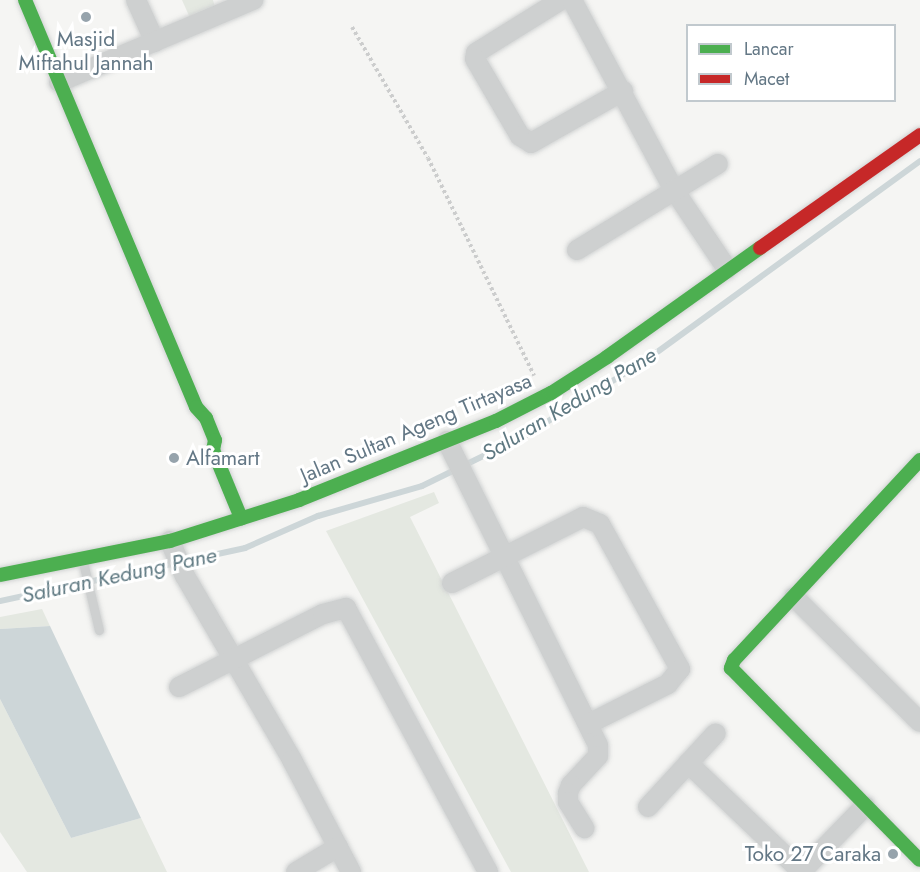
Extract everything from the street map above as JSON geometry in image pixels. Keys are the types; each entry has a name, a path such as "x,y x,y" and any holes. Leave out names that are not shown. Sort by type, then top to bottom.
{"street":[{"path":"25,0 196,407 194,420 206,445 213,450 241,518"},
{"path":"136,0 155,42"},
{"path":"59,82 253,0"},
{"path":"561,0 476,53 475,59 520,136 531,143 623,92"},
{"path":"572,0 674,190 727,269"},
{"name":"Jalan Sultan Ageng Tirtayasa","path":"0,575 173,548 241,518 450,448 544,397 607,357 727,269 920,135"},
{"path":"577,250 718,164"},
{"path":"450,448 588,724 598,756 568,793 568,802 584,828"},
{"path":"920,460 734,660 731,668 920,860"},
{"path":"452,583 583,517 593,518 600,524 680,669 668,684 588,724"},
{"path":"173,548 184,576 233,659 351,872"},
{"path":"794,597 920,722"},
{"path":"179,687 323,614 346,608 488,872"},
{"path":"648,807 716,733"},
{"path":"688,763 802,872 865,806"},
{"path":"296,872 338,847"}],"lane":[{"path":"83,563 99,630"}],"path":[{"path":"352,27 428,158 544,397"}],"shaded area":[{"path":"182,0 213,0 215,7 190,18"},
{"path":"434,492 439,503 410,517 589,872 511,872 326,531"},
{"path":"42,609 50,626 0,629 0,617"},
{"path":"50,626 141,818 71,838 0,699 0,629"},
{"path":"0,699 71,838 141,818 167,872 27,872 0,832"}],"waterway":[{"name":"Saluran Kedung Pane","path":"0,601 245,548 318,516 422,486 526,435 649,358 920,161"}],"traffic: fast":[{"path":"25,0 196,407 206,418 215,440 213,450 241,518"},
{"path":"0,575 170,541 299,500 496,421 551,393 607,357 760,248"},
{"path":"920,460 734,660 731,668 920,860"}],"traffic: jam":[{"path":"760,248 920,135"}],"place":[{"name":"Masjid Miftahul Jannah","path":"86,17"},
{"name":"Alfamart","path":"174,458"},
{"name":"Toko 27 Caraka","path":"893,854"}]}
